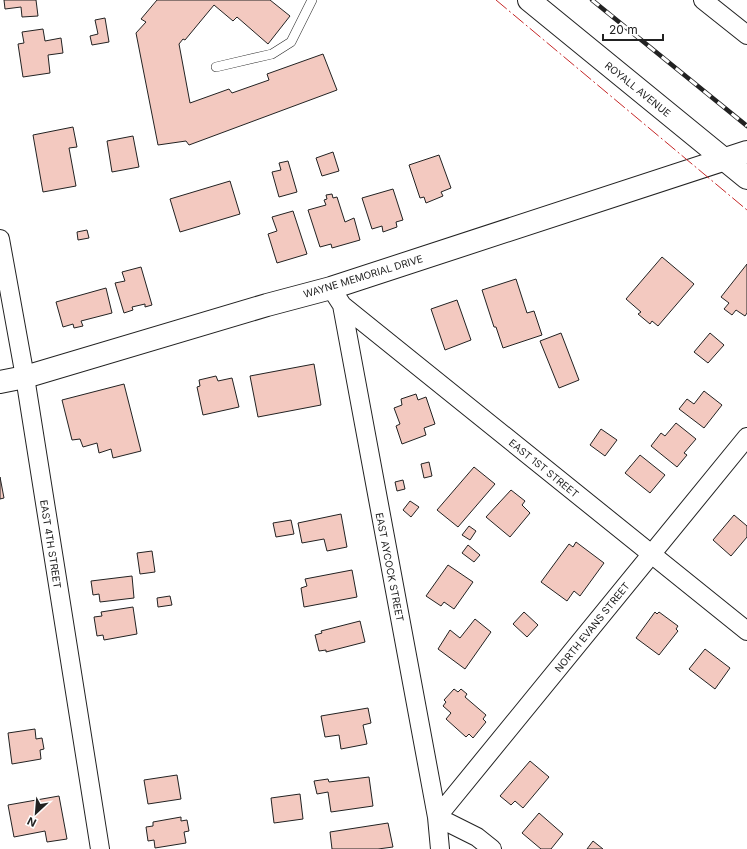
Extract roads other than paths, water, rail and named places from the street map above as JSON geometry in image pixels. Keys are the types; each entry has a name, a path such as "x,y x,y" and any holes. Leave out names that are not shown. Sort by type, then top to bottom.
{"main road":[{"name":"ROYALL AVENUE","path":"529,0 747,178"},
{"name":"WAYNE MEMORIAL DRIVE","path":"0,382 25,377 266,305 336,297 747,152"}],"street":[{"path":"703,0 747,35"},
{"name":"EAST 4TH STREET","path":"0,239 25,377 100,849"},
{"name":"EAST 1ST STREET","path":"336,297 747,631"},
{"name":"EAST AYCOCK STREET","path":"336,297 437,817 440,849"},
{"name":"NORTH EVANS STREET","path":"437,817 747,437"},
{"path":"437,817 476,837 492,849"}],"lane":[{"path":"216,67 272,54 291,42 312,0"}],"railway":[{"path":"592,0 747,126"}]}
